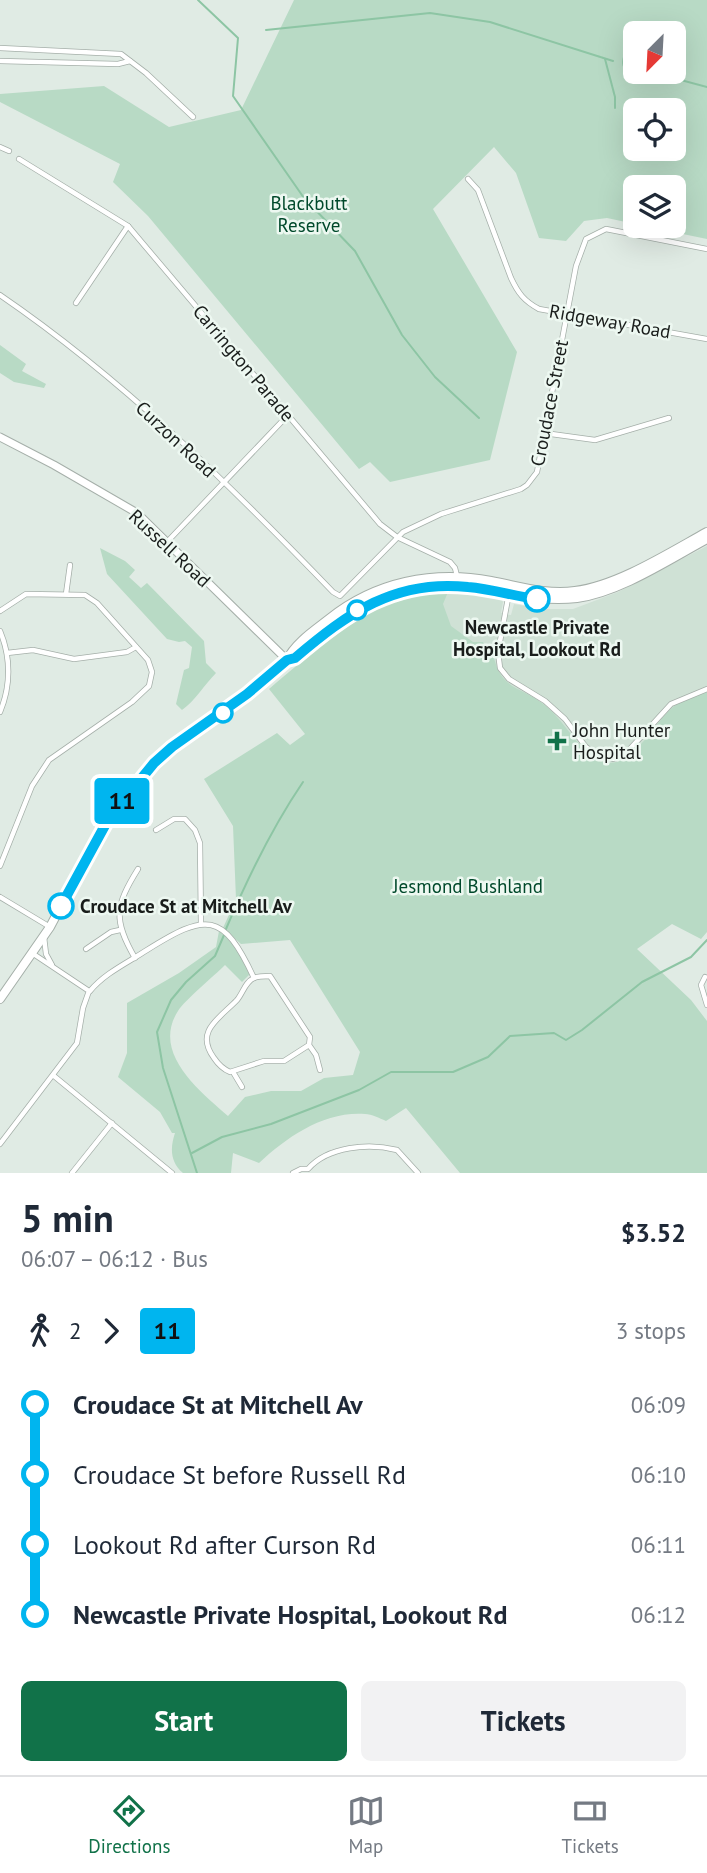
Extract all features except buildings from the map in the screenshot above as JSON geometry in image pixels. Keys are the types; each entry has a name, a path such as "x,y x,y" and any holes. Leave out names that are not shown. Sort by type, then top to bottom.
{"highway":[{"path":"287,660 295,658 345,617 395,594 427,587 448,586 560,593 595,588 707,532"},
{"path":"0,999 50,927 99,834 139,780 172,747 238,701 338,612 366,595 384,588 428,577 457,576 510,589 537,599 559,600 598,593 616,587 707,539"}],"main road":[{"name":"Russell Road","path":"0,437 132,510 287,660"},
{"path":"273,646 284,649 296,647"}],"street":[{"path":"0,48 121,54 193,117"},
{"path":"0,61 118,64 130,61"},
{"path":"0,147 9,151"},
{"name":"Carrington Parade","path":"19,159 128,226 380,524 397,537 450,562 457,576"},
{"name":"Ridgeway Road","path":"468,179 478,190 517,292 526,302 539,309 707,339"},
{"path":"76,303 128,226"},
{"name":"Croudace Street","path":"340,596 397,537 426,520 527,485 537,472 566,313 576,266 586,239 606,229 707,249"},
{"name":"Curzon Road","path":"0,295 56,333 163,425 340,596"},
{"path":"167,542 288,415"},
{"path":"544,433 595,440 669,418"},
{"path":"65,594 70,565"},
{"path":"510,589 498,652 500,668 509,679 545,701 565,719 586,747 600,757 615,759 628,751 671,704 707,689"},
{"path":"0,611 26,594 85,595 94,600 152,667 149,686 132,702 49,760 32,786 0,866"},
{"path":"0,631 7,653 8,684 0,712"},
{"path":"7,653 33,650 74,659 127,652 136,647"},
{"path":"156,830 174,819 186,819 198,836 201,856 201,924"},
{"path":"135,958 120,930 119,914 121,898 138,869"},
{"path":"0,897 50,927"},
{"path":"0,1144 54,1076 79,1038 83,1008 89,991 103,977 181,928 201,924 229,934 239,946 254,978"},
{"path":"86,949 120,930"},
{"path":"44,936 46,954 52,965"},
{"path":"32,954 89,991"},
{"path":"267,976 274,979 310,1037 309,1045 284,1061 264,1061 233,1072 224,1070 206,1047 208,1031 239,998 247,984 254,978 267,976"},
{"path":"705,977 701,985 707,1005"},
{"path":"309,1045 315,1051 320,1070"},
{"path":"233,1072 242,1087"},
{"path":"54,1076 172,1173"},
{"path":"72,1173 112,1123"},
{"path":"293,1173 302,1169 310,1171 314,1163 353,1146 397,1150 418,1173"}],"shaded area":[{"name":"John Hunter Hospital","path":"707,546 707,775 475,891 382,695 331,636 372,610 406,597 426,593 448,591 500,597 503,602 501,613 511,615 514,604 542,609 573,609 618,592"}],"green space":[{"name":"Blackbutt Reserve","path":"294,0 707,0 707,239 686,235 686,175 623,175 623,221 607,218 584,221 566,241 539,238 516,173 494,147 433,209 517,352 490,460 390,482 370,462 359,469 148,216 113,182 120,164 0,102 0,94 104,86 169,127 241,110"},
{"path":"0,345 26,364 22,371 46,384 44,388 14,382 0,373"},
{"path":"100,548 125,561 135,570 129,577 141,588 147,583 204,641 206,663 216,673 182,710 176,704 184,670 189,668 192,647 185,641 167,639 107,574"},
{"name":"Jesmond Bushland","path":"448,592 443,604 451,626 473,642 483,642 486,649 493,654 501,675 507,682 547,707 590,755 603,762 615,762 626,757 637,749 673,707 707,692 707,932 701,939 672,924 637,949 691,1000 707,1021 707,1173 460,1173 406,1108 386,1121 373,1115 350,1114 321,1121 294,1135 259,1163 233,1153 231,1173 183,1173 172,1154 175,1133 172,1133 160,1112 118,1077 127,1053 127,1003 179,973 216,947 219,931 234,945 250,974 242,982 225,965 178,1011 171,1027 170,1042 182,1070 228,1116 245,1097 271,1091 301,1091 324,1078 353,1075 360,1052 290,940 241,944 223,928 236,899 233,826 204,779 277,733 290,745 305,734 269,689 318,648 353,623 390,603 414,595"}],"waterway":[{"path":"198,0 238,38 233,96 304,198 355,251 402,335 435,377 479,418"},
{"path":"266,30 430,13 490,22 613,61"},
{"path":"605,59 615,97 615,108"},
{"path":"686,81 707,87"},
{"path":"226,929 261,854 303,782"},
{"path":"197,1173 163,1068 157,1032 171,1000 186,982 215,956 224,935"},
{"path":"192,1153 222,1137 271,1124 359,1090 391,1072 453,1072 488,1057 510,1036 554,1033 566,1040 642,982 691,957 707,940"}],"bus line":[{"name":"11","path":"61,906 109,818 154,763 172,747 247,694 287,660 295,658 345,617 383,598 427,587 469,587 537,599"}],"place":[{"name":"Newcastle Private Hospital, Lookout Rd","path":"537,599"},
{"name":"John Hunter Hospital","path":"557,741"},
{"name":"Croudace St at Mitchell Av","path":"61,906"}]}
